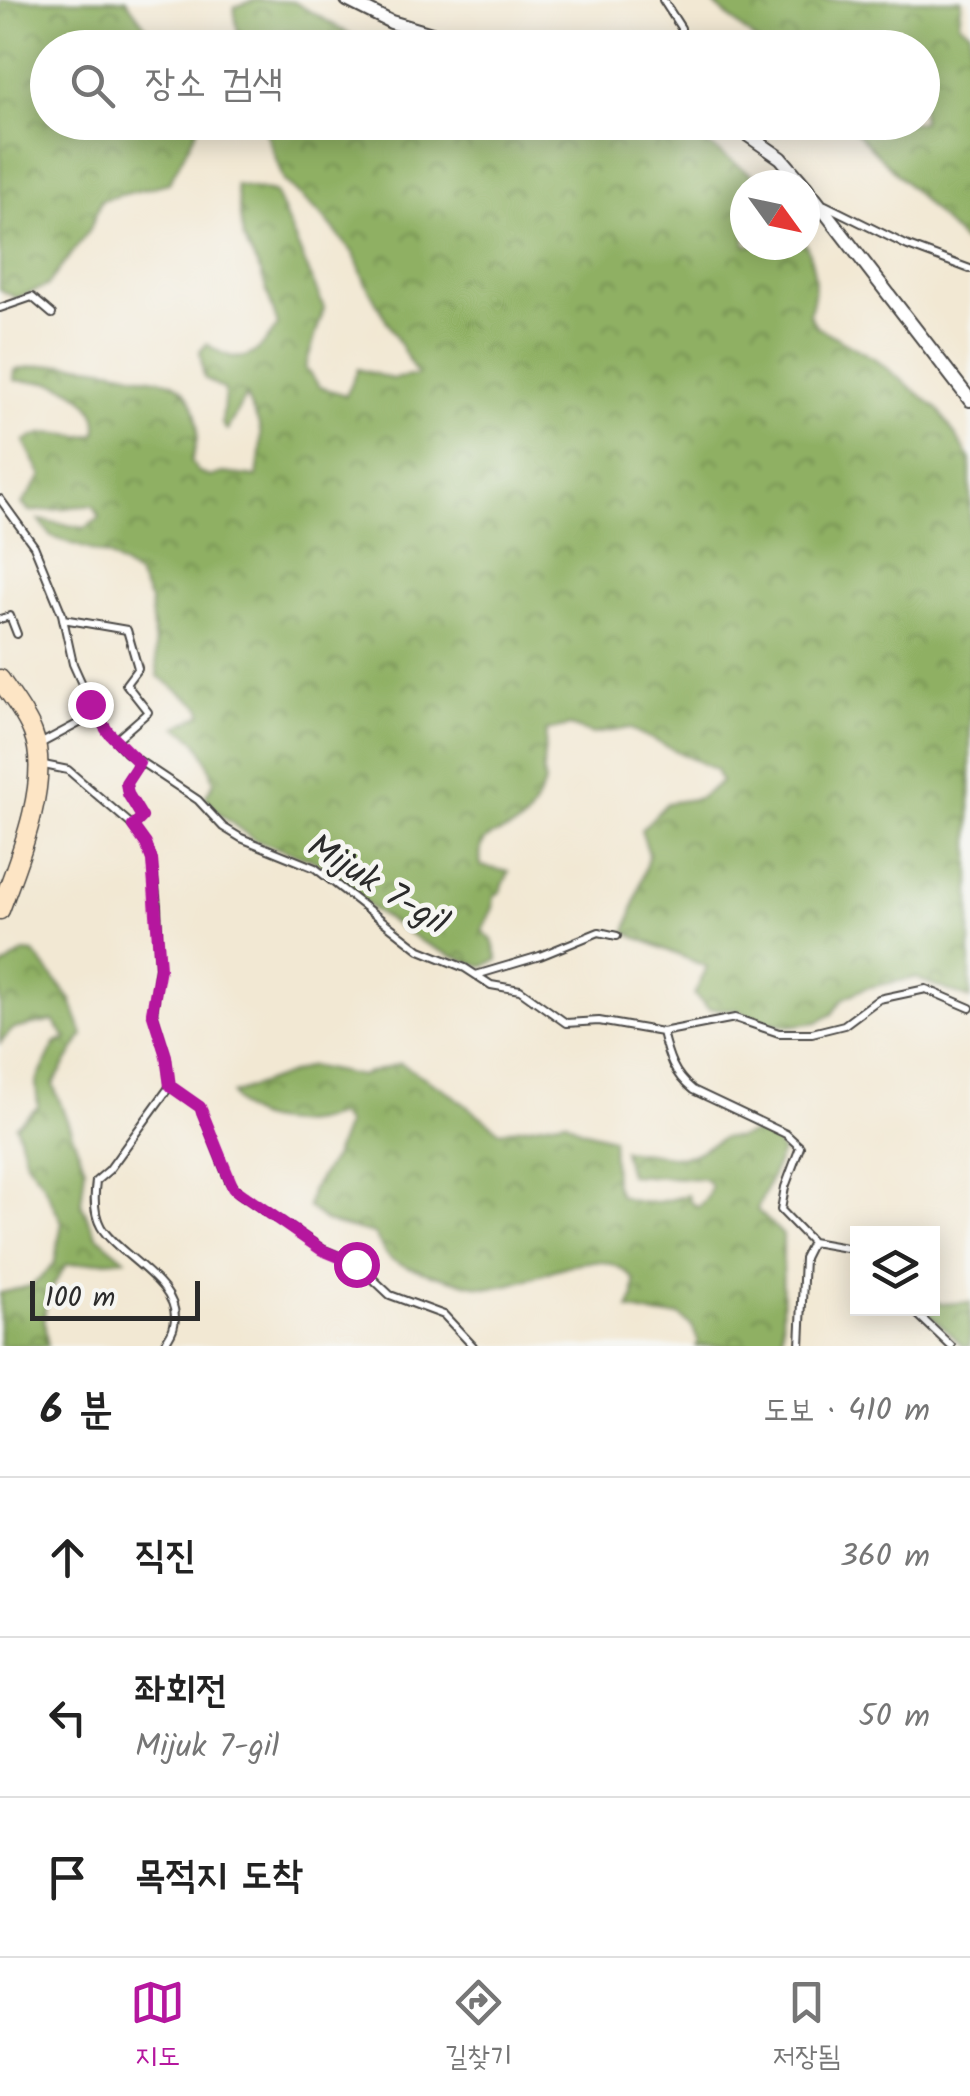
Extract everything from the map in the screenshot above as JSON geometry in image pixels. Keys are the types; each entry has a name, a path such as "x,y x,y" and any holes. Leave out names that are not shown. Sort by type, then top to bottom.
{"street":[{"path":"347,0 391,22 418,30"},
{"path":"755,140 792,170"},
{"path":"820,203 970,400"},
{"path":"0,679 33,730 38,755 33,808 0,910"}],"lane":[{"path":"662,0 680,30"},
{"path":"820,203 908,246 970,269"},
{"path":"0,308 32,297 52,314"},
{"name":"Mijuk 7-gil","path":"0,499 34,546 63,620 73,664 96,714 139,763 198,800 223,827 241,838 315,868 420,950 438,955 492,985 520,990 566,1023 599,1021 662,1032"},
{"path":"0,619 10,616 17,634"},
{"path":"63,620 127,630 138,668 126,684 148,712 116,740"},
{"path":"96,714 38,755 68,770 133,826 152,860 160,968 152,1012 166,1056 170,1086 109,1170 96,1180 94,1198 98,1223 109,1238 143,1266 171,1300 175,1324 163,1346"},
{"path":"133,826 142,817 126,783 139,763"},
{"path":"476,974 540,956 599,932 617,936"},
{"path":"850,1249 812,1242 781,1210 785,1187 799,1158 796,1140 680,1080 672,1068 662,1032 735,1018 779,1032 834,1030 878,999 926,989 970,1008"},
{"path":"170,1086 200,1107 229,1181 239,1193 322,1250 356,1264 390,1295 444,1315 474,1346"},
{"path":"800,1346 804,1258 812,1242"},
{"path":"919,1316 951,1346"}],"green space":[{"path":"0,0 126,0 148,30 30,30 30,140 191,140 169,183 101,200 90,229 47,286 16,298 0,289"},
{"path":"256,0 294,2 343,30 237,30 234,7"},
{"path":"709,0 962,0 959,23 970,31 970,249 864,140 940,140 940,30 743,30"},
{"path":"269,140 701,140 745,170 730,170 730,260 811,260 814,295 809,314 816,326 875,359 939,410 970,458 970,999 915,978 865,988 843,999 832,1014 818,1022 789,1026 765,1022 734,1009 709,1009 694,995 707,967 626,933 649,854 641,830 667,803 700,798 721,782 716,770 629,728 593,734 570,726 546,731 545,783 532,812 518,825 487,839 480,853 481,866 509,872 494,896 482,931 492,940 498,960 482,966 422,942 372,909 332,872 310,859 254,840 205,797 214,782 206,757 192,738 177,727 202,714 201,707 158,676 150,601 138,576 109,556 52,537 39,520 85,528 100,518 94,506 29,511 22,504 42,476 24,441 53,433 96,434 95,414 75,392 46,382 14,380 15,370 64,365 96,367 172,382 184,391 194,409 197,430 191,461 197,471 210,477 223,473 257,477 260,431 246,395 227,430 222,424 225,390 204,378 200,351 207,344 230,356 248,356 263,345 278,325 261,273 243,238 236,185 275,192 324,308 305,368 320,387 346,395 358,369 392,379 417,375 366,284 354,254 321,214 284,181"},
{"path":"24,952 34,953 71,1000 83,1035 53,1084 85,1168 81,1203 96,1235 125,1259 66,1265 46,1304 48,1346 0,1346 0,1293 31,1286 54,1265 62,1222 42,1182 26,1161 16,1125 38,1107 36,1083 55,1043 67,1039 53,1021 13,1029 0,1043 0,969"},
{"path":"400,1063 447,1091 500,1131 565,1120 582,1130 612,1138 614,1182 619,1195 645,1203 688,1195 698,1207 711,1186 705,1179 629,1175 623,1150 679,1157 694,1154 723,1138 757,1132 774,1140 782,1152 757,1210 783,1235 782,1346 696,1346 698,1340 692,1326 679,1315 661,1316 629,1309 634,1280 619,1267 601,1262 564,1267 506,1285 480,1286 398,1263 386,1254 374,1234 326,1222 308,1207 311,1191 334,1156 346,1124 338,1115 295,1123 264,1119 250,1114 232,1094 310,1066 360,1076"},
{"path":"970,1302 970,1346 963,1346 931,1316 940,1316 940,1303"}],"route":[{"path":"90,704 108,732 139,763 126,783 142,817 133,826 152,860 160,968 152,1012 166,1056 170,1086 200,1107 233,1188 322,1250 356,1264"}]}
